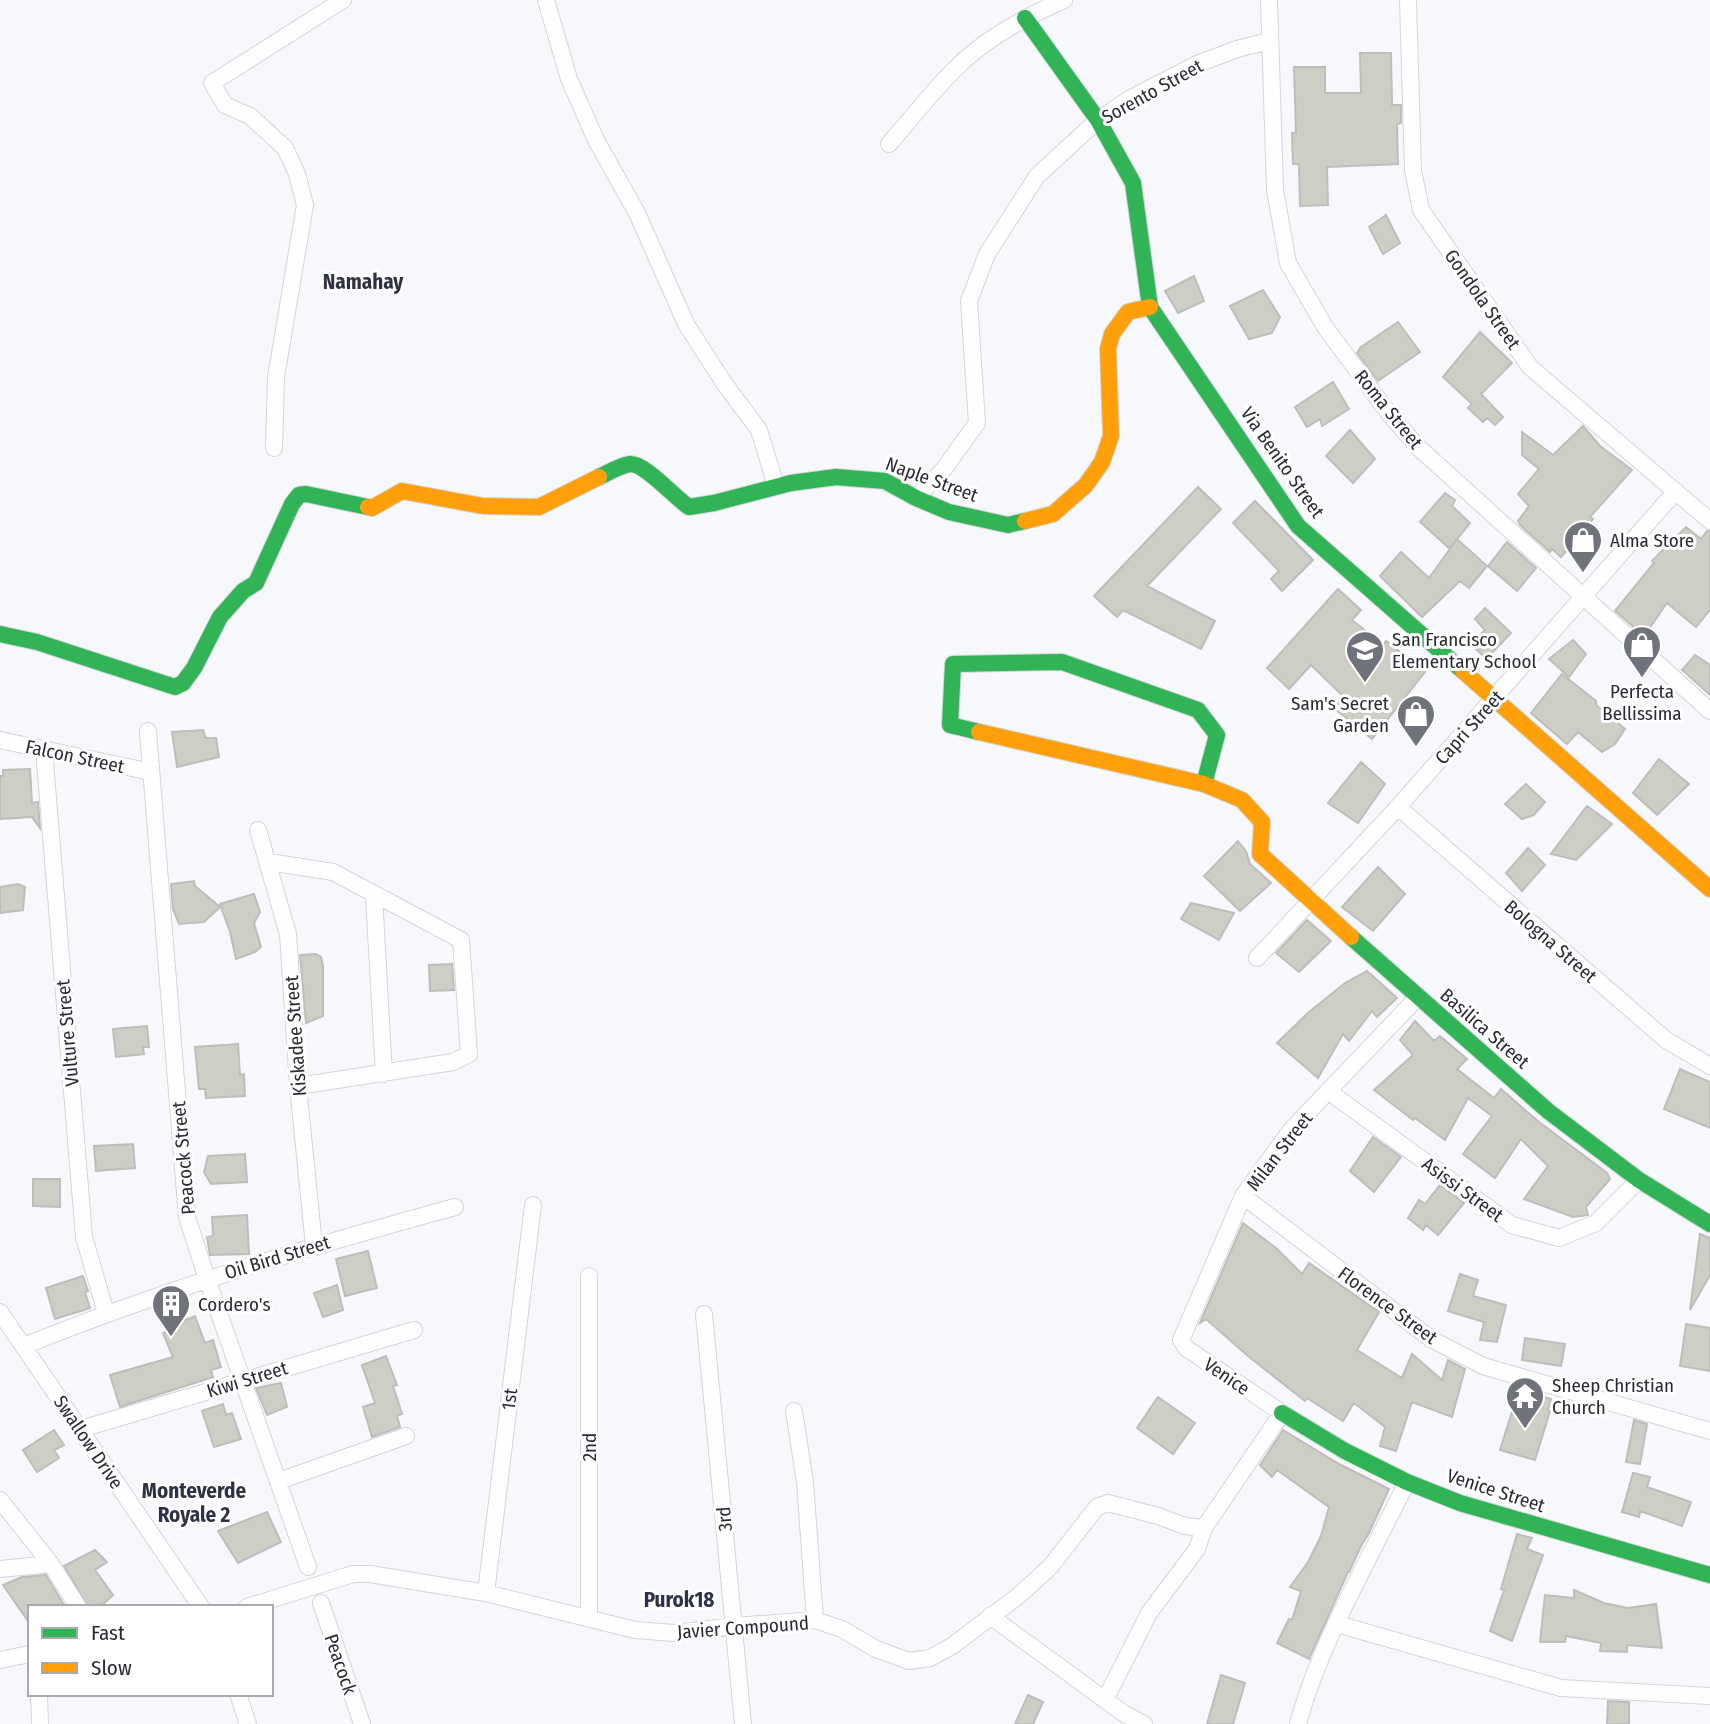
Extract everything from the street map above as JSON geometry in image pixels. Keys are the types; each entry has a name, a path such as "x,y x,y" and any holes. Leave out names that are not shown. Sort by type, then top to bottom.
{"street":[{"path":"274,448 276,377 305,205 298,174 285,148 250,116 225,105 212,83 343,0"},
{"path":"546,0 569,79 596,140 637,213 686,324 724,383 759,430 776,486"},
{"path":"889,144 954,69 1025,18 1064,0"},
{"name":"Roma Street","path":"1269,0 1275,190 1287,263 1325,327 1390,415 1419,448 1710,711"},
{"name":"Gondola Street","path":"1408,0 1413,170 1421,210 1530,367 1710,521"},
{"name":"Via Benito Street","path":"1025,18 1098,120 1133,183 1150,307 1298,526 1710,890"},
{"name":"Sorento Street","path":"916,498 944,469 977,423 969,301 987,254 1037,176 1098,120 1131,98 1197,64 1237,49 1269,41"},
{"name":"Naple Street","path":"0,634 37,642 175,687 183,683 194,668 220,617 243,592 256,583 292,504 299,495 306,494 372,508 402,491 483,506 539,507 591,480 630,464 641,466 689,507 813,478 836,477 885,481 949,512 1008,525 1053,514 1086,485 1102,462 1111,436 1108,349 1112,334 1128,312 1150,307"},
{"name":"Capri Street","path":"1257,958 1398,807 1676,491"},
{"name":"Basilica Street","path":"1204,784 1217,735 1198,709 1062,662 953,664 950,725 1204,784 1242,800 1262,822 1260,854 1311,901 1548,1111 1639,1180 1710,1224"},
{"name":"Peacock Street","path":"148,731 187,1217 206,1279 308,1567"},
{"name":"Falcon Street","path":"0,740 151,772"},
{"name":"Vulture Street","path":"44,750 84,1237 106,1313"},
{"name":"Bologna Street","path":"1398,807 1666,1040 1710,1066"},
{"name":"Kiskadee Street","path":"258,830 288,934 298,1086 314,1246"},
{"path":"269,862 332,872 461,940 469,1054 453,1062 298,1086"},
{"path":"374,896 384,1074"},
{"name":"Milan Street","path":"1183,1333 1243,1196 1291,1130 1418,997"},
{"name":"Asissi Street","path":"1328,1091 1512,1224 1559,1238 1596,1223 1639,1180"},
{"name":"Florence Street","path":"1243,1196 1431,1339 1483,1366 1710,1431"},
{"name":"1st","path":"486,1593 533,1205"},
{"name":"Oil Bird Street","path":"24,1346 106,1313 206,1279 455,1207"},
{"name":"2nd","path":"589,1276 589,1617"},
{"name":"Swallow Drive","path":"0,1312 200,1605"},
{"name":"3rd","path":"704,1314 743,1724"},
{"name":"Kiwi Street","path":"81,1429 414,1330"},
{"name":"Venice","path":"1183,1333 1181,1340 1186,1348 1282,1413"},
{"path":"794,1411 805,1482 815,1620"},
{"path":"1105,1700 1149,1613 1197,1549 1204,1528 1282,1413"},
{"name":"Venice Street","path":"1282,1413 1345,1451 1407,1482 1460,1503 1710,1576"},
{"path":"279,1481 406,1436"},
{"path":"1298,1724 1303,1704 1337,1624 1407,1482"},
{"path":"0,1500 51,1564 78,1605"},
{"name":"Javier Compound","path":"253,1605 353,1574 370,1574 486,1593 635,1630 674,1633 815,1620 842,1629 876,1649 909,1661 930,1658 952,1646 1017,1597 1050,1567 1097,1507 1108,1503 1185,1526 1204,1528"},
{"path":"0,1569 51,1564"},
{"name":"Peacock","path":"321,1603 362,1724"},
{"path":"990,1616 1123,1713 1144,1724"},
{"path":"1337,1624 1561,1688 1710,1696"},
{"path":"0,1660 28,1654"},
{"path":"39,1696 40,1724"},
{"path":"238,1696 243,1723"}],"building":[{"path":"1360,53 1391,53 1392,105 1401,105 1401,123 1397,124 1398,164 1327,167 1328,205 1300,206 1299,164 1293,164 1292,133 1296,133 1294,67 1325,67 1325,93 1361,93"},
{"path":"1386,215 1400,243 1383,254 1369,227"},
{"path":"1194,276 1204,301 1178,313 1165,291"},
{"path":"1263,290 1280,317 1272,333 1249,339 1230,306"},
{"path":"1398,322 1420,352 1378,381 1357,353 1361,347"},
{"path":"1480,332 1512,363 1481,394 1503,417 1495,425 1487,418 1483,422 1468,408 1472,404 1443,377"},
{"path":"1333,382 1349,409 1322,426 1320,419 1307,427 1295,407"},
{"path":"1583,426 1600,446 1632,470 1590,517 1593,519 1561,557 1552,549 1550,552 1518,521 1529,506 1518,494 1539,469 1522,455 1522,432 1553,455"},
{"path":"1350,430 1375,459 1353,483 1326,456"},
{"path":"1198,487 1221,509 1147,586 1215,621 1201,649 1123,610 1117,617 1094,596"},
{"path":"1445,493 1455,500 1452,506 1470,523 1449,548 1420,522"},
{"path":"1255,501 1313,560 1282,591 1271,579 1279,571 1233,523"},
{"path":"1686,527 1701,539 1710,531 1710,610 1696,627 1667,603 1644,636 1615,611 1654,563 1652,561"},
{"path":"1457,539 1487,566 1469,588 1460,581 1422,617 1380,576 1401,552 1429,578"},
{"path":"1507,542 1536,568 1517,591 1488,566"},
{"path":"1338,589 1361,610 1352,620 1383,645 1386,641 1425,672 1372,739 1334,708 1343,696 1311,665 1289,689 1267,668"},
{"path":"1485,608 1511,633 1486,659 1471,644 1485,630 1475,619"},
{"path":"1573,640 1586,654 1569,677 1549,659"},
{"path":"1695,655 1710,665 1710,695 1682,670"},
{"path":"1562,674 1625,729 1615,744 1602,752 1578,732 1567,744 1531,713"},
{"path":"203,730 206,738 216,738 219,757 177,767 172,732"},
{"path":"1659,759 1689,784 1657,815 1633,793"},
{"path":"1361,762 1385,784 1358,823 1328,803"},
{"path":"30,769 32,803 38,802 40,828 32,817 0,819 0,776 3,776 3,770"},
{"path":"1526,784 1545,802 1534,815 1522,819 1505,804"},
{"path":"1587,806 1612,824 1576,860 1551,854"},
{"path":"1238,841 1246,851 1250,864 1271,883 1240,911 1204,876"},
{"path":"1528,848 1545,865 1522,891 1506,873"},
{"path":"1378,867 1405,894 1373,931 1342,907"},
{"path":"194,881 195,886 220,907 204,922 179,924 173,909 171,884"},
{"path":"18,884 25,887 23,910 0,913 0,887"},
{"path":"254,894 260,912 254,923 261,947 236,959 220,904"},
{"path":"1191,903 1234,913 1219,940 1181,919"},
{"path":"1307,920 1331,941 1299,972 1276,953"},
{"path":"316,954 321,957 323,966 323,1016 306,1023 300,955"},
{"path":"452,964 454,990 430,991 429,965"},
{"path":"1367,971 1397,998 1377,1017 1372,1011 1349,1041 1343,1034 1318,1078 1277,1043 1345,983"},
{"path":"1415,1021 1434,1041 1440,1036 1467,1059 1457,1069 1494,1098 1501,1089 1539,1122 1607,1173 1610,1179 1586,1207 1588,1215 1573,1217 1524,1199 1548,1166 1521,1139 1495,1178 1463,1154 1492,1116 1468,1098 1445,1140 1374,1090 1413,1055 1400,1040"},
{"path":"147,1026 149,1047 143,1047 144,1054 116,1057 113,1029"},
{"path":"238,1044 240,1075 244,1074 245,1096 206,1098 205,1089 199,1089 195,1047"},
{"path":"1680,1069 1710,1082 1710,1128 1664,1109"},
{"path":"1373,1137 1401,1157 1374,1192 1350,1171"},
{"path":"133,1144 135,1168 96,1171 94,1146"},
{"path":"245,1154 247,1182 211,1184 204,1172 208,1156"},
{"path":"33,1179 60,1179 60,1207 33,1206"},
{"path":"1440,1185 1464,1203 1438,1235 1426,1225 1423,1230 1408,1218 1419,1200 1425,1204"},
{"path":"247,1215 249,1254 210,1255 207,1237 213,1236 212,1217"},
{"path":"1243,1223 1276,1248 1302,1274 1309,1263 1379,1312 1357,1350 1402,1378 1412,1354 1442,1380 1448,1360 1465,1369 1452,1417 1412,1402 1396,1451 1380,1446 1385,1427 1354,1403 1343,1421 1307,1398 1305,1401 1206,1319 1200,1323"},
{"path":"1700,1234 1710,1238 1710,1275 1690,1310"},
{"path":"368,1251 377,1288 345,1296 336,1259"},
{"path":"1460,1274 1478,1280 1473,1296 1506,1305 1497,1342 1480,1340 1484,1322 1448,1311"},
{"path":"83,1276 90,1308 55,1319 46,1288"},
{"path":"337,1285 343,1310 323,1317 314,1293"},
{"path":"195,1316 205,1343 213,1340 221,1367 211,1370 213,1377 120,1407 110,1375 173,1357 163,1333 166,1332 165,1328"},
{"path":"1686,1324 1710,1328 1710,1371 1680,1366"},
{"path":"1525,1338 1565,1344 1561,1366 1522,1360"},
{"path":"386,1356 397,1385 393,1386 402,1414 397,1416 400,1427 372,1437 363,1407 375,1403 362,1365"},
{"path":"281,1383 287,1407 267,1415 256,1388"},
{"name":"Sheep Christian Church","path":"1533,1394 1551,1399 1535,1460 1500,1450 1516,1399 1529,1403"},
{"path":"1158,1397 1195,1423 1173,1454 1137,1428"},
{"path":"223,1404 226,1415 232,1413 241,1439 214,1447 202,1411"},
{"path":"1634,1420 1647,1424 1640,1464 1626,1462"},
{"path":"54,1430 64,1445 54,1450 59,1458 37,1472 23,1450"},
{"path":"1283,1430 1339,1464 1389,1489 1309,1659 1277,1643 1289,1619 1292,1620 1301,1591 1290,1587 1308,1562 1321,1536 1329,1507 1277,1470 1272,1477 1260,1465"},
{"path":"1633,1473 1650,1477 1647,1487 1691,1502 1682,1526 1640,1511 1639,1517 1622,1512"},
{"path":"267,1512 281,1542 238,1563 218,1531"},
{"path":"1517,1534 1532,1538 1527,1549 1543,1555 1512,1641 1490,1631 1504,1590 1501,1589"},
{"path":"95,1550 107,1562 95,1570 113,1595 102,1605 87,1605 64,1566"},
{"path":"46,1575 64,1605 28,1605 28,1621 3,1585 22,1577"},
{"path":"1574,1590 1604,1603 1628,1608 1656,1604 1662,1648 1627,1645 1627,1652 1600,1651 1601,1643 1566,1636 1565,1642 1540,1642 1545,1595 1574,1598"},
{"path":"1221,1675 1245,1683 1233,1724 1207,1724"},
{"path":"1028,1695 1043,1702 1033,1724 1015,1724"},
{"path":"1608,1701 1629,1702 1629,1724 1607,1724"}],"traffic: fast":[{"path":"1025,18 1098,120 1133,183 1150,307 1298,526 1463,671"},
{"path":"599,477 623,466 636,465 689,507 791,483 836,477 885,481 949,512 1008,525 1025,521"},
{"path":"0,634 37,642 175,687 183,683 194,668 220,617 243,591 256,583 292,504 299,495 306,494 368,507"},
{"path":"979,732 950,725 953,664 1062,662 1198,710 1217,735 1204,784"},
{"path":"1351,937 1548,1111 1639,1180 1710,1224"},
{"path":"1282,1413 1345,1451 1407,1482 1460,1503 1710,1575"}],"traffic: slow":[{"path":"1025,521 1053,514 1086,485 1102,462 1111,436 1108,349 1112,334 1128,312 1150,307"},
{"path":"368,507 372,508 402,491 483,506 539,507 599,477"},
{"path":"1463,671 1710,889"},
{"path":"979,732 1204,784 1242,800 1262,822 1260,854 1351,937"}],"place":[{"name":"Alma Store","path":"1583,574"},
{"name":"Perfecta Bellissima","path":"1642,679"},
{"name":"San Francisco Elementary School","path":"1365,684"},
{"name":"Sam's Secret Garden","path":"1416,748"},
{"name":"Cordero's","path":"171,1338"},
{"name":"Sheep Christian Church","path":"1525,1430"}],"district":[{"name":"Namahay","path":"363,282"},
{"name":"Monteverde Royale 2","path":"194,1503"},
{"name":"Purok18","path":"679,1600"}]}
